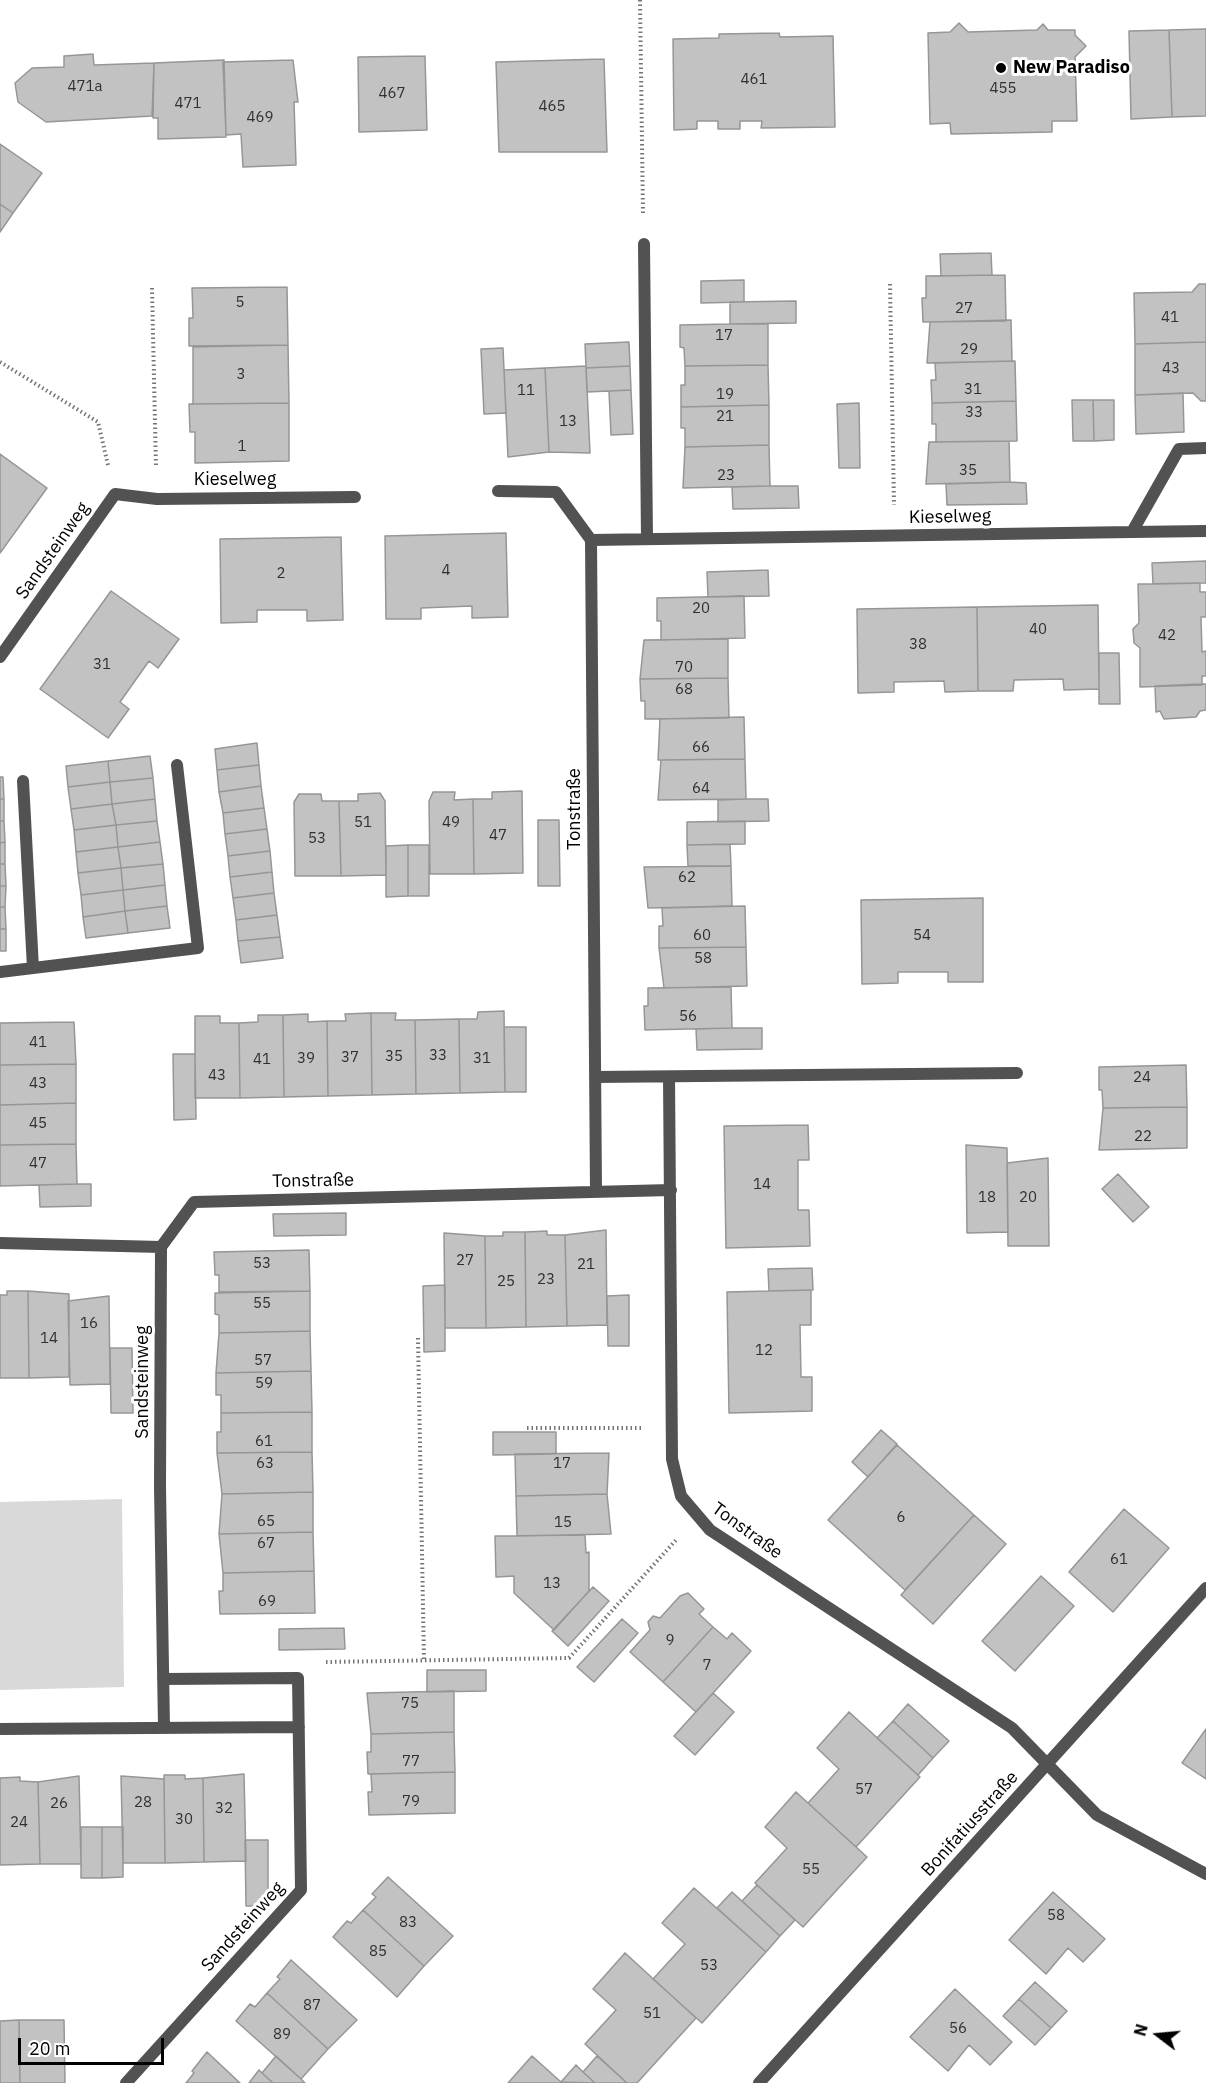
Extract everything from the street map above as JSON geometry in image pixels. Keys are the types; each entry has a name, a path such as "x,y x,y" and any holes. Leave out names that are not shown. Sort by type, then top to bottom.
{"street":[{"path":"644,244 647,539"},
{"path":"1132,532 1179,448 1206,448"},
{"path":"498,491 556,492 591,540"},
{"name":"Kieselweg","path":"115,494 157,499 355,497"},
{"name":"Sandsteinweg","path":"0,657 115,494"},
{"name":"Kieselweg","path":"591,540 1206,531"},
{"name":"Tonstraße","path":"591,540 596,1191"},
{"path":"0,972 198,948 177,765"},
{"path":"23,781 33,968"},
{"path":"595,1077 1017,1073"},
{"name":"Tonstraße","path":"669,1077 672,1459 681,1496 710,1530 1012,1728 1097,1815 1206,1874"},
{"name":"Tonstraße","path":"161,1247 194,1202 670,1190"},
{"path":"0,1243 161,1247"},
{"name":"Sandsteinweg","path":"161,1247 164,1728"},
{"name":"Bonifatiusstraße","path":"759,2083 1206,1588"},
{"path":"163,1679 298,1678"},
{"name":"Sandsteinweg","path":"126,2083 302,1890 298,1678"},
{"path":"0,1729 298,1727"}],"path":[{"path":"640,0 644,244"},
{"path":"890,284 894,536"},
{"path":"152,288 157,499"},
{"path":"0,362 98,422 115,494"},
{"path":"418,1338 424,1660"},
{"path":"527,1428 673,1428"},
{"path":"298,1678 315,1663 569,1658 696,1516"}],"shaded area":[{"path":"122,1499 124,1687 0,1690 0,1502"}],"building":[{"path":"959,23 968,32 1037,30 1043,24 1048,30 1075,30 1075,35 1086,46 1075,57 1077,121 1052,121 1052,132 951,134 950,123 930,124 928,33 950,32"},
{"path":"1206,29 1206,116 1172,117 1169,30"},
{"path":"1169,30 1172,117 1131,119 1129,31"},
{"path":"779,33 780,37 833,36 835,127 761,128 762,121 740,121 740,129 718,129 718,121 697,121 697,129 674,130 673,39 719,38 719,34"},
{"path":"93,54 94,65 154,63 152,116 46,122 18,102 15,83 32,68 64,67 64,56"},
{"path":"425,56 427,130 359,132 358,57"},
{"path":"604,59 607,152 499,152 496,62"},
{"path":"224,60 226,137 158,139 158,118 153,118 154,63"},
{"path":"293,60 298,102 294,102 296,165 243,167 241,134 226,135 223,62"},
{"path":"0,144 42,173 13,213 0,204"},
{"path":"0,204 13,213 0,232"},
{"path":"991,253 992,275 941,276 940,254"},
{"path":"1005,275 1006,321 923,322 922,298 926,298 926,276"},
{"path":"744,280 744,302 701,303 701,281"},
{"path":"1199,284 1206,284 1206,342 1135,344 1134,293 1192,292"},
{"path":"287,287 288,345 189,346 189,318 193,318 192,288"},
{"path":"796,301 796,323 730,324 730,302"},
{"path":"1011,320 1012,361 927,363 930,322"},
{"path":"768,324 768,365 685,366 684,348 680,347 680,325"},
{"path":"629,342 630,366 586,368 585,344"},
{"path":"1206,342 1206,401 1201,401 1193,393 1135,395 1135,344"},
{"path":"288,345 289,403 193,404 193,347"},
{"path":"503,348 506,413 484,414 481,349"},
{"path":"1015,361 1016,401 932,403 931,380 936,380 935,363"},
{"path":"768,365 769,405 681,407 681,385 685,385 685,366"},
{"path":"586,366 590,453 549,452 545,368"},
{"path":"630,366 631,390 587,392 586,368"},
{"path":"545,368 549,452 508,457 504,370"},
{"path":"631,390 633,434 611,435 609,391"},
{"path":"1183,393 1184,432 1136,434 1135,395"},
{"path":"1072,400 1093,400 1094,441 1073,441"},
{"path":"1093,400 1114,400 1114,440 1094,441"},
{"path":"1016,401 1017,441 936,442 936,424 932,424 932,403"},
{"path":"289,403 289,461 195,463 195,432 190,432 189,404"},
{"path":"859,403 860,468 839,468 837,404"},
{"path":"769,405 769,445 685,447 685,428 681,428 681,407"},
{"path":"1009,441 1010,482 926,484 929,442"},
{"path":"769,445 770,486 683,488 685,447"},
{"path":"0,454 47,488 0,553"},
{"path":"1026,483 1027,504 947,505 946,484"},
{"path":"798,486 799,508 733,509 732,487"},
{"path":"506,533 508,617 472,618 472,606 421,608 421,619 386,619 385,536"},
{"path":"341,537 343,620 307,621 307,610 257,610 257,622 221,623 220,539"},
{"path":"1206,561 1206,583 1153,584 1152,563"},
{"path":"768,570 769,596 708,597 707,572"},
{"path":"1200,583 1200,592 1206,592 1206,617 1201,617 1202,652 1206,651 1206,676 1202,676 1202,685 1140,687 1140,648 1134,643 1133,629 1139,623 1138,584"},
{"path":"111,591 179,639 158,668 149,661 120,702 129,709 108,738 40,689"},
{"path":"744,596 745,638 661,640 661,621 657,621 657,598"},
{"path":"1098,605 1099,689 1064,690 1063,679 1014,680 1013,691 978,691 977,607"},
{"path":"977,607 978,691 945,692 944,681 894,682 894,692 858,693 857,609"},
{"path":"728,639 728,678 640,679 644,640"},
{"path":"1099,653 1119,653 1120,704 1099,704"},
{"path":"728,678 729,718 645,719 645,701 641,701 640,679"},
{"path":"1206,684 1206,710 1200,711 1196,717 1164,719 1160,711 1156,712 1155,686"},
{"path":"744,717 745,759 658,760 660,719"},
{"path":"257,743 259,765 217,770 215,749"},
{"path":"150,756 153,778 110,782 108,761"},
{"path":"745,759 746,799 658,800 661,760"},
{"path":"108,761 110,782 68,787 66,766"},
{"path":"259,765 261,786 219,792 217,770"},
{"path":"0,777 3,777 4,799 0,799"},
{"path":"153,778 155,799 112,804 110,782"},
{"path":"110,782 112,804 71,809 68,787"},
{"path":"261,786 264,808 223,813 219,792"},
{"path":"522,791 523,873 474,874 473,799 492,799 492,792"},
{"path":"433,792 455,792 454,800 473,799 474,874 430,874 429,801"},
{"path":"380,793 385,801 386,875 341,876 339,801 358,801 358,794"},
{"path":"299,794 321,794 322,801 339,801 341,876 295,876 294,802"},
{"path":"0,799 4,799 4,821 0,821"},
{"path":"155,799 157,821 116,825 112,804"},
{"path":"768,799 769,821 718,822 718,800"},
{"path":"112,804 116,825 74,830 71,809"},
{"path":"264,808 267,829 225,834 223,813"},
{"path":"538,820 559,820 560,886 538,886"},
{"path":"0,821 4,821 5,842 0,843"},
{"path":"157,821 160,842 118,847 116,825"},
{"path":"745,821 745,844 687,845 687,822"},
{"path":"116,825 118,847 76,852 74,830"},
{"path":"267,829 270,851 228,856 225,834"},
{"path":"5,842 5,864 0,864 0,843"},
{"path":"160,842 163,864 121,868 118,847"},
{"path":"730,844 731,866 688,866 687,845"},
{"path":"408,845 429,845 429,896 408,896"},
{"path":"408,845 408,896 386,897 386,846"},
{"path":"118,847 121,868 78,873 76,852"},
{"path":"270,851 272,872 230,877 228,856"},
{"path":"0,864 5,864 6,886 0,886"},
{"path":"163,864 165,885 123,890 121,868"},
{"path":"731,866 732,906 648,908 644,867"},
{"path":"121,868 123,890 81,895 78,873"},
{"path":"272,872 274,893 233,898 230,877"},
{"path":"165,885 167,906 125,911 123,890"},
{"path":"0,886 6,886 5,907 0,907"},
{"path":"123,890 125,911 83,917 81,895"},
{"path":"274,893 277,915 236,920 233,898"},
{"path":"983,898 983,982 948,982 948,972 898,972 898,983 862,984 861,900"},
{"path":"167,906 170,928 128,933 125,911"},
{"path":"745,906 746,947 659,948 659,926 663,926 662,908"},
{"path":"0,907 5,907 6,929 0,929"},
{"path":"125,911 128,933 86,938 83,917"},
{"path":"277,915 280,937 238,941 236,920"},
{"path":"0,929 6,929 6,951 0,951"},
{"path":"280,937 283,958 241,963 238,941"},
{"path":"746,947 747,986 664,988 659,948"},
{"path":"731,987 732,1028 645,1030 644,1006 648,1006 648,988"},
{"path":"504,1011 505,1092 460,1093 459,1019 477,1019 478,1012"},
{"path":"371,1013 396,1013 395,1020 415,1020 416,1094 372,1095"},
{"path":"371,1013 372,1095 328,1096 327,1021 346,1021 345,1014"},
{"path":"308,1014 308,1022 327,1021 328,1096 284,1097 283,1015"},
{"path":"258,1015 283,1015 284,1097 240,1098 239,1023 258,1022"},
{"path":"195,1016 220,1016 220,1023 239,1023 240,1098 195,1098"},
{"path":"459,1019 460,1093 416,1094 415,1020"},
{"path":"74,1022 76,1064 0,1065 0,1023"},
{"path":"504,1027 526,1027 526,1092 505,1092"},
{"path":"762,1028 762,1049 697,1050 696,1029"},
{"path":"173,1054 195,1054 196,1119 174,1120"},
{"path":"76,1064 76,1103 0,1105 0,1065"},
{"path":"1186,1065 1187,1107 1103,1108 1102,1090 1099,1090 1099,1067"},
{"path":"76,1103 76,1144 0,1145 0,1105"},
{"path":"1187,1107 1187,1148 1099,1150 1103,1108"},
{"path":"808,1125 809,1160 798,1160 798,1210 809,1210 810,1246 726,1248 724,1126"},
{"path":"76,1144 77,1184 0,1186 0,1145"},
{"path":"966,1145 1007,1148 1008,1232 967,1233"},
{"path":"1048,1158 1049,1246 1008,1246 1007,1163"},
{"path":"1118,1174 1149,1207 1133,1222 1102,1189"},
{"path":"91,1184 91,1206 40,1207 39,1185"},
{"path":"346,1213 346,1235 274,1236 273,1214"},
{"path":"606,1230 607,1325 567,1326 565,1235"},
{"path":"547,1231 547,1235 565,1235 567,1326 526,1327 525,1232"},
{"path":"503,1232 525,1232 526,1327 486,1328 485,1236 503,1236"},
{"path":"444,1233 485,1236 486,1328 445,1328"},
{"path":"309,1250 310,1291 219,1292 219,1275 215,1275 214,1252"},
{"path":"812,1268 813,1290 769,1291 768,1269"},
{"path":"445,1285 445,1351 424,1352 423,1286"},
{"path":"811,1290 811,1325 800,1325 801,1377 812,1377 812,1411 729,1413 727,1292"},
{"path":"7,1291 28,1291 29,1378 0,1378 0,1295 7,1295"},
{"path":"28,1291 69,1294 69,1377 29,1378"},
{"path":"310,1291 310,1331 219,1333 219,1315 215,1314 215,1293"},
{"path":"629,1295 629,1346 608,1346 607,1296"},
{"path":"109,1296 110,1384 70,1385 68,1301"},
{"path":"310,1331 311,1371 216,1373 219,1333"},
{"path":"110,1348 132,1348 133,1413 111,1413"},
{"path":"311,1371 312,1412 221,1413 221,1395 216,1395 216,1373"},
{"path":"312,1412 312,1452 217,1453 217,1432 221,1432 221,1413"},
{"path":"881,1430 897,1444 868,1477 852,1462"},
{"path":"493,1432 556,1432 556,1454 493,1455"},
{"path":"897,1445 974,1515 905,1590 828,1520"},
{"path":"312,1452 313,1492 222,1494 217,1453"},
{"path":"609,1453 607,1494 516,1496 515,1454"},
{"path":"313,1492 313,1532 219,1534 222,1494"},
{"path":"607,1494 611,1534 517,1536 516,1496"},
{"path":"1124,1509 1169,1548 1113,1612 1069,1572"},
{"path":"974,1515 1006,1544 933,1624 901,1595"},
{"path":"313,1532 314,1571 223,1573 219,1534"},
{"path":"585,1535 586,1553 589,1552 589,1591 554,1630 514,1593 514,1576 496,1577 495,1536"},
{"path":"314,1571 315,1613 220,1614 219,1591 223,1591 223,1573"},
{"path":"1041,1576 1074,1606 1015,1671 982,1641"},
{"path":"593,1587 609,1601 568,1646 552,1631"},
{"path":"688,1593 704,1609 699,1614 713,1627 663,1682 630,1652 650,1630 648,1622 653,1616 660,1618 680,1596"},
{"path":"622,1619 638,1633 594,1682 577,1667"},
{"path":"713,1627 727,1639 732,1633 751,1651 696,1712 663,1682"},
{"path":"344,1628 345,1649 279,1650 279,1629"},
{"path":"427,1670 486,1670 486,1691 427,1692"},
{"path":"454,1691 454,1732 371,1734 367,1693"},
{"path":"713,1693 734,1712 695,1755 674,1736"},
{"path":"908,1704 949,1741 933,1758 893,1721"},
{"path":"849,1712 920,1777 856,1847 808,1803 839,1769 817,1748"},
{"path":"893,1721 933,1758 918,1775 877,1738"},
{"path":"1206,1729 1206,1779 1182,1763"},
{"path":"454,1732 455,1772 368,1774 367,1752 371,1752 371,1734"},
{"path":"455,1772 455,1813 369,1815 368,1792 372,1792 371,1774"},
{"path":"244,1774 246,1861 204,1862 203,1778"},
{"path":"164,1775 185,1775 185,1779 203,1778 204,1862 165,1863"},
{"path":"79,1776 81,1864 40,1864 38,1782"},
{"path":"121,1776 164,1779 165,1863 123,1863"},
{"path":"20,1777 20,1781 38,1782 40,1864 0,1865 0,1778"},
{"path":"796,1792 867,1857 803,1927 755,1883 787,1848 765,1827"},
{"path":"81,1827 102,1827 102,1878 81,1878"},
{"path":"102,1827 123,1827 123,1877 102,1878"},
{"path":"245,1840 268,1840 268,1906 246,1906"},
{"path":"388,1877 453,1936 424,1966 363,1910 376,1897 372,1894"},
{"path":"757,1885 795,1920 780,1936 742,1901"},
{"path":"694,1888 766,1952 702,2023 653,1979 685,1944 662,1923"},
{"path":"732,1892 780,1936 766,1952 717,1908"},
{"path":"1053,1892 1105,1939 1083,1962 1068,1948 1046,1974 1009,1940"},
{"path":"363,1910 424,1966 397,1997 333,1937 347,1921 351,1923"},
{"path":"625,1953 696,2018 637,2083 627,2083 585,2044 616,2010 593,1989"},
{"path":"291,1960 357,2020 328,2049 267,1993 280,1979 277,1977"},
{"path":"1035,1982 1067,2011 1051,2028 1019,1999"},
{"path":"955,1989 1012,2042 990,2065 969,2045 948,2071 910,2037"},
{"path":"267,1993 328,2049 301,2079 236,2021 250,2004 255,2007"},
{"path":"1019,1999 1051,2028 1035,2045 1003,2016"},
{"path":"19,2020 20,2083 0,2083 0,2021"},
{"path":"19,2020 64,2020 65,2083 20,2083"},
{"path":"207,2052 240,2083 186,2083"},
{"path":"276,2056 305,2083 273,2083 262,2073"},
{"path":"532,2056 561,2082 562,2083 508,2083"},
{"path":"597,2056 627,2083 595,2083 583,2072"},
{"path":"576,2065 583,2072 595,2083 561,2082"},
{"path":"259,2070 262,2073 273,2083 249,2083"}],"place":[{"name":"New Paradiso","path":"1001,68"}]}
